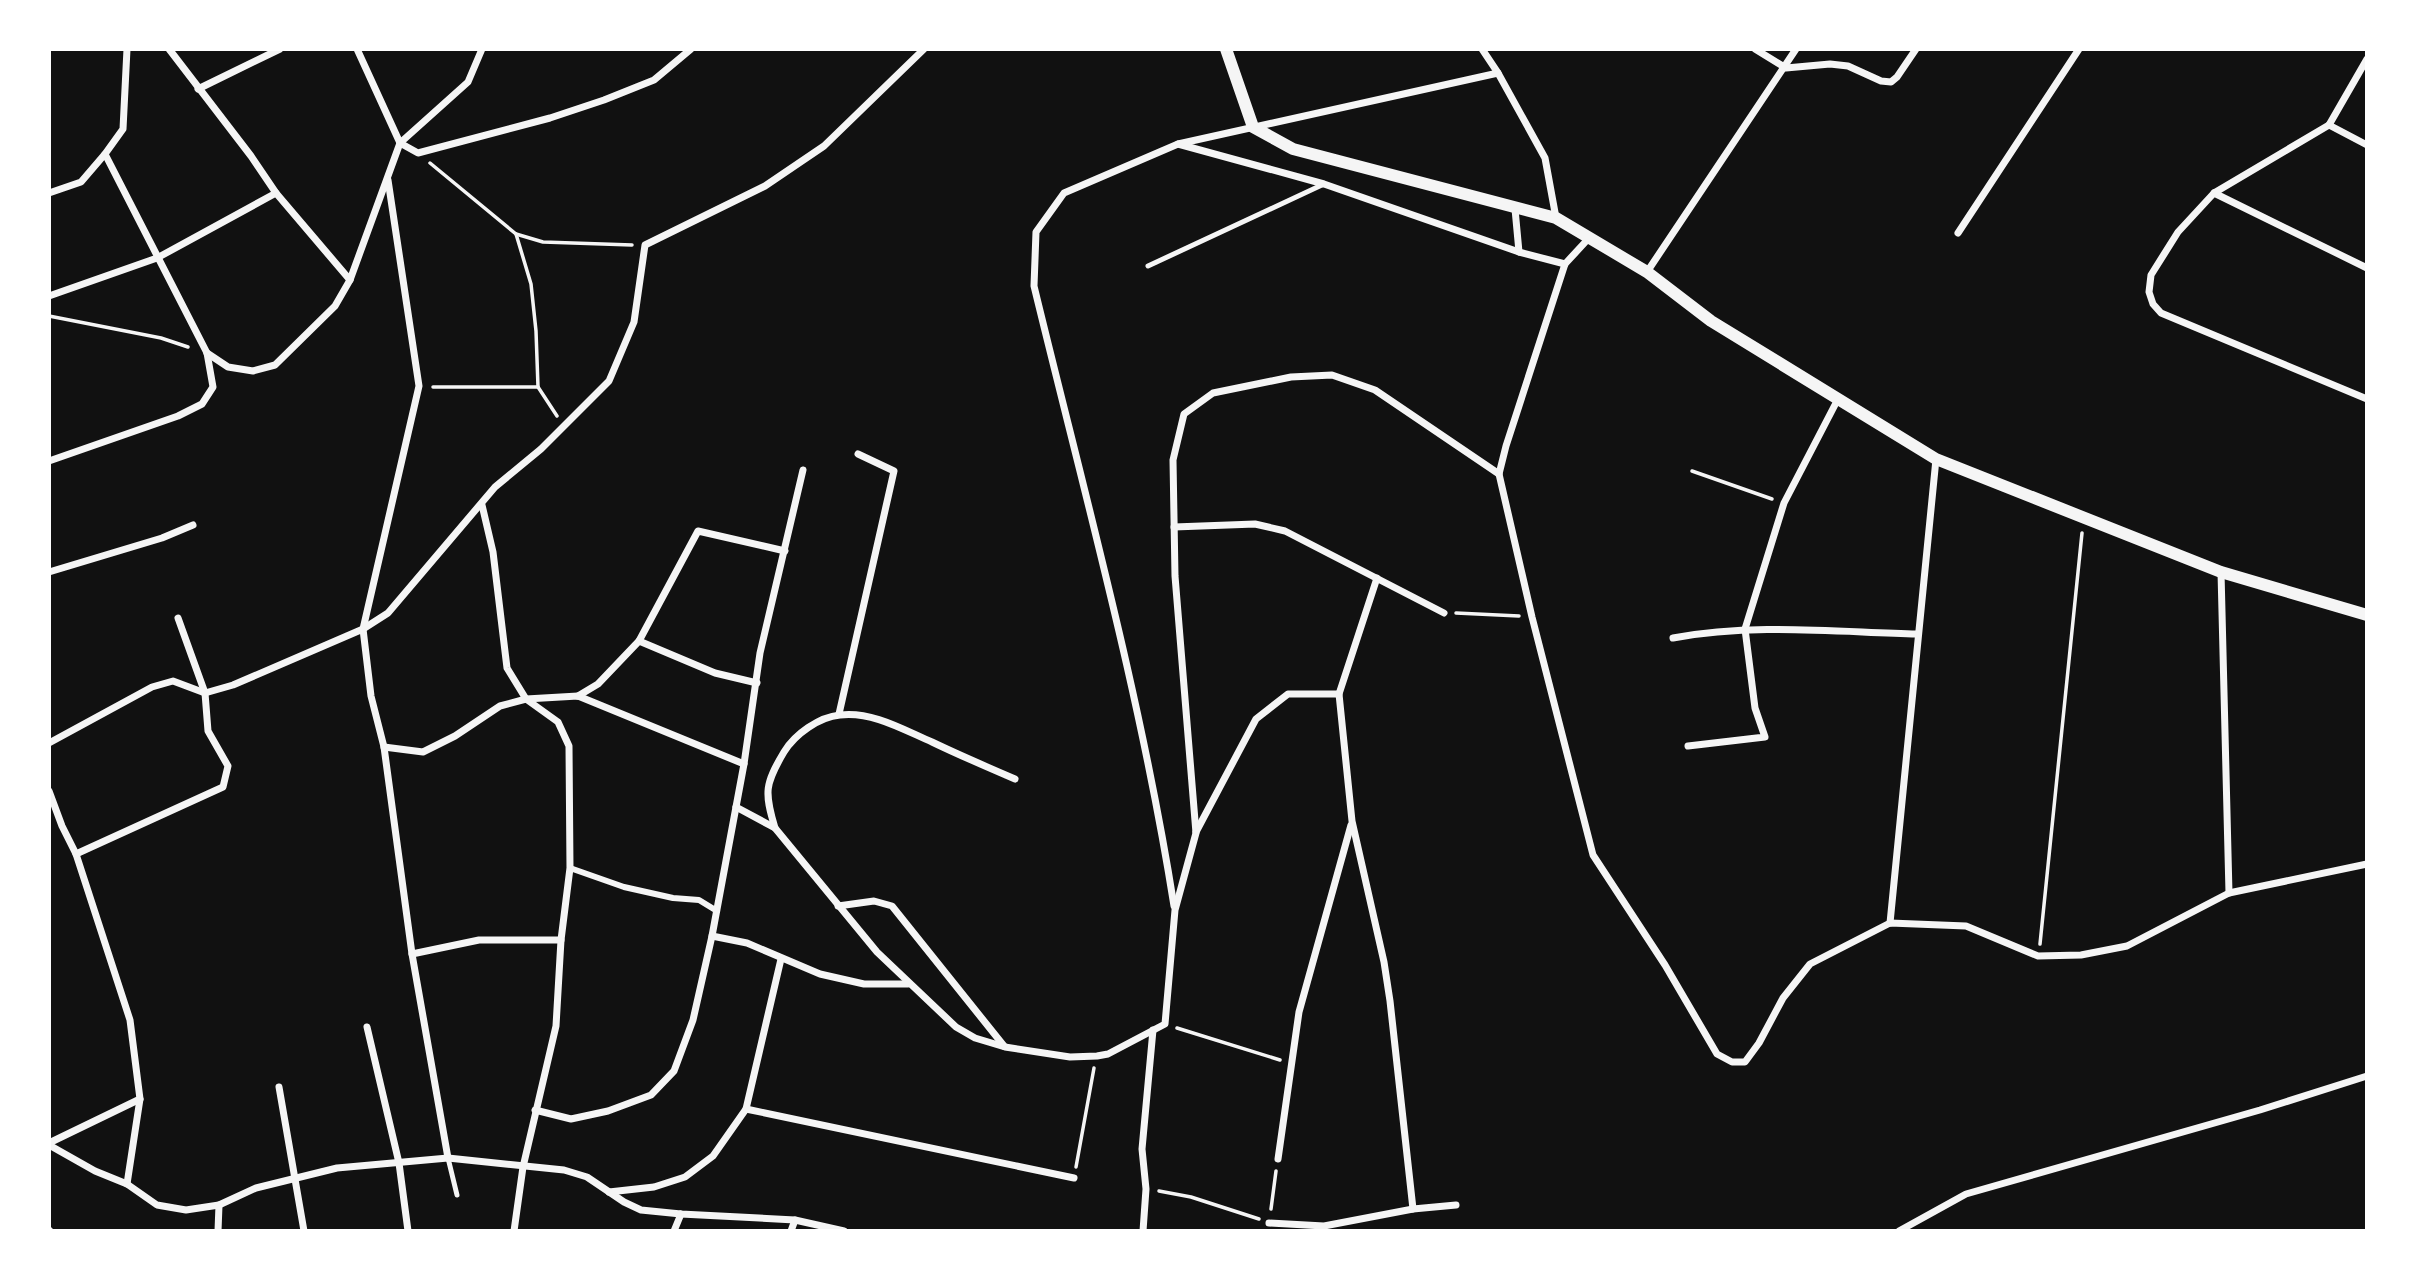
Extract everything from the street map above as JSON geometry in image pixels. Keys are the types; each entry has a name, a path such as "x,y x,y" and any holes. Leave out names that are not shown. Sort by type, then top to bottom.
{"street":[{"path":"49,193 81,182 123,129 127,49"},
{"path":"169,49 276,193 350,280"},
{"path":"198,89 280,49"},
{"path":"357,49 400,143 418,153 550,118 604,100 654,80 691,49"},
{"path":"207,353 228,367 253,371 275,365 335,306 350,280 400,143 468,82 482,49"},
{"path":"49,743 152,687 173,681 205,693 233,685 363,629 388,613 495,487 564,426 609,381 634,322 645,245 765,186 824,146 924,49"},
{"path":"1226,49 1253,127 1293,149 1556,218 1647,272 1711,321 1936,460 2221,572 2367,615"},
{"path":"1482,49 1545,158 1556,218"},
{"path":"1755,49 1786,68 1847,66 1881,81 1891,82 1916,49"},
{"path":"1647,272 1786,68 1796,49"},
{"path":"1958,233 2080,49"},
{"path":"2367,60 2329,125 2214,193 2178,232 2151,275 2149,292 2152,304 2161,313 2367,399"},
{"path":"1175,910 1161,822 1132,692 1034,286 1036,232 1064,193 1178,144 1498,73"},
{"path":"2329,125 2367,145"},
{"path":"1178,144 1324,184 1519,252 1565,264"},
{"path":"49,461 178,416 202,404 213,387 207,353 105,154"},
{"path":"388,180 419,386 363,629 371,696 384,747 412,954 448,1158"},
{"path":"49,296 156,258 276,193"},
{"path":"2214,193 2367,268"},
{"path":"1515,209 1519,252"},
{"path":"1588,237 1565,264 1506,446 1500,474 1532,617 1593,855 1665,965 1717,1054 1732,1062 1745,1062 1759,1043 1783,998 1810,964 1890,923 1966,926 2038,956 2081,955 2127,946 2229,893 2367,864"},
{"path":"1196,833 1175,576 1172,460 1184,414 1213,393 1291,377 1332,374 1376,390 1500,474"},
{"path":"1688,746 1765,737 1755,708 1745,629 1784,503 1838,399"},
{"path":"839,715 894,471 858,454"},
{"path":"1890,923 1936,460"},
{"path":"535,1110 571,1119 608,1111 651,1095 674,1071 693,1020 712,936 744,764 760,653 803,470"},
{"path":"482,505 494,552 507,668 526,699 558,722 569,746 570,868 561,940 556,1026 523,1167 514,1231"},
{"path":"1174,527 1255,524 1285,531 1444,613"},
{"path":"49,572 162,538 193,525"},
{"path":"578,696 598,684 639,641 698,531 785,551"},
{"path":"2221,572 2229,893"},
{"path":"1377,578 1339,694 1352,821 1386,975 1413,1209"},
{"path":"76,854 223,787 228,766 208,731 205,693 178,618"},
{"path":"1673,638 1745,629 1917,634"},
{"path":"639,641 715,673 757,683"},
{"path":"1015,779 889,723 858,715 839,715 810,725 789,745 769,779 768,804 775,828 877,953 956,1027 975,1038 1005,1047 1070,1057 1108,1054 1165,1024 1175,910 1196,833 1256,719 1288,694 1339,694"},
{"path":"384,747 423,752 455,736 500,706 526,699 578,696 744,764"},
{"path":"49,790 76,854 130,1020 140,1099 127,1184"},
{"path":"736,807 775,828"},
{"path":"1278,1159 1299,1012 1352,821"},
{"path":"570,868 624,887 673,898 699,900 717,911"},
{"path":"838,906 874,901 892,906 1005,1047"},
{"path":"712,936 747,943 820,974 864,984 908,984"},
{"path":"412,954 479,940 561,940"},
{"path":"609,1192 654,1187 685,1177 713,1156 746,1110 781,959"},
{"path":"367,1027 399,1163 408,1231"},
{"path":"1143,1231 1146,1189 1142,1149 1153,1030"},
{"path":"1899,1231 1966,1194 2260,1110 2367,1076"},
{"path":"279,1087 304,1231"},
{"path":"49,1144 140,1099"},
{"path":"746,1110 1074,1178"},
{"path":"49,1144 96,1171 127,1184 157,1205 186,1210 219,1205 256,1188 337,1168 448,1158 564,1170 587,1177 641,1210 795,1220 844,1231"},
{"path":"218,1231 219,1205"},
{"path":"1269,1223 1325,1229 1413,1209 1456,1205"},
{"path":"674,1231 681,1214"},
{"path":"791,1231 795,1220"}],"lane":[{"path":"1148,266 1324,184"},
{"path":"448,1158 457,1195"}],"path":[{"path":"418,153 516,234 543,242 645,245"},
{"path":"516,234 531,284 538,387 564,426"},
{"path":"49,316 161,338 207,353"},
{"path":"419,386 538,387"},
{"path":"1692,471 1784,503"},
{"path":"2038,956 2084,516"},
{"path":"1444,613 1532,617"},
{"path":"1165,1024 1292,1063"},
{"path":"1074,1178 1097,1056"},
{"path":"1146,1189 1191,1197 1269,1223 1278,1159"}]}
